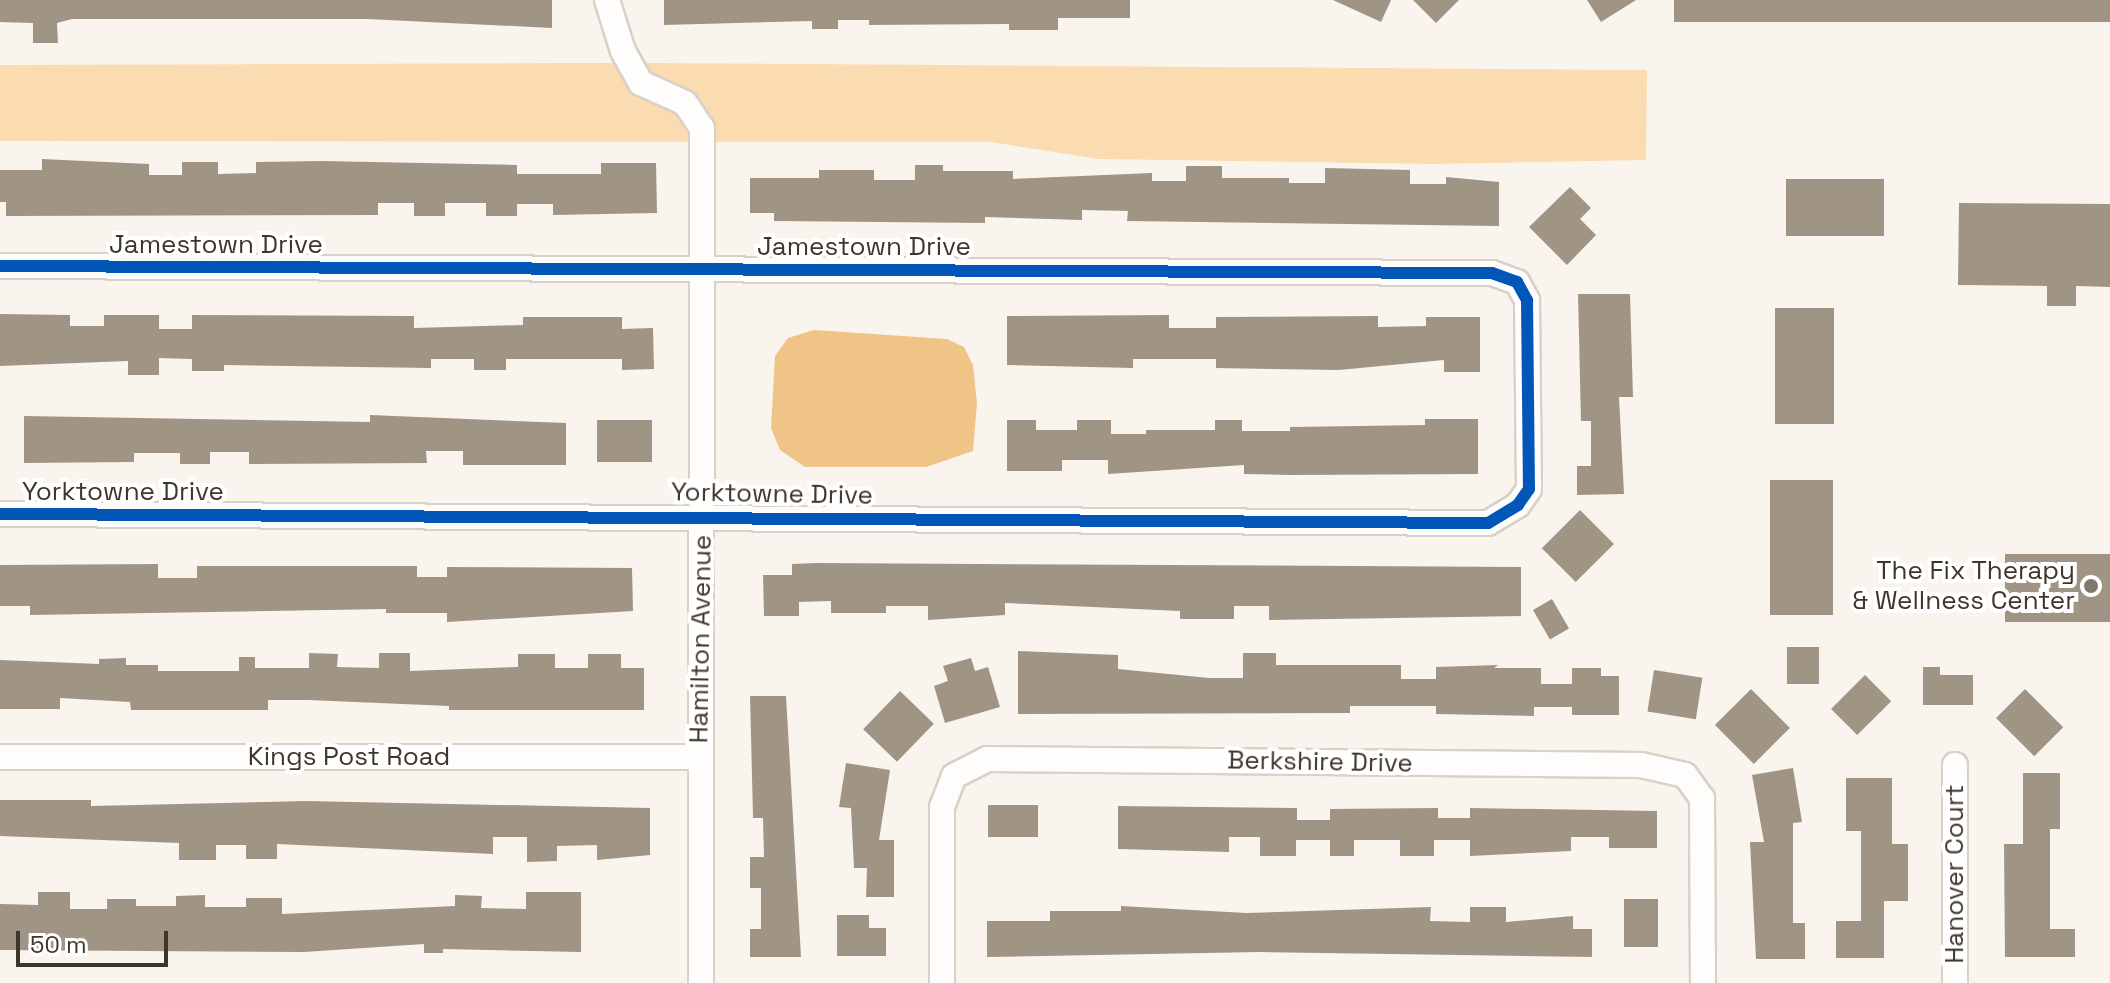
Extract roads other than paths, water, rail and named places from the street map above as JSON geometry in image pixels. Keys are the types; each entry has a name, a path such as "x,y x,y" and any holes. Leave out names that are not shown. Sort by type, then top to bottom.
{"street":[{"name":"Hamilton Avenue","path":"607,0 623,51 641,83 685,103 702,128 704,515 699,757 701,983"},
{"name":"Jamestown Drive","path":"0,266 1492,273 1517,282 1527,300 1529,489"},
{"name":"Yorktowne Drive","path":"0,514 704,515 1488,523 1518,505 1529,489"},
{"name":"Kings Post Road","path":"0,757 699,757"},
{"name":"Berkshire Drive","path":"942,983 942,807 954,776 987,759 1641,765 1685,775 1702,798 1703,983"},
{"name":"Hanover Court","path":"1955,765 1955,983"}],"place":[{"name":"The Fix Therapy & Wellness Center","path":"2091,586"}]}
